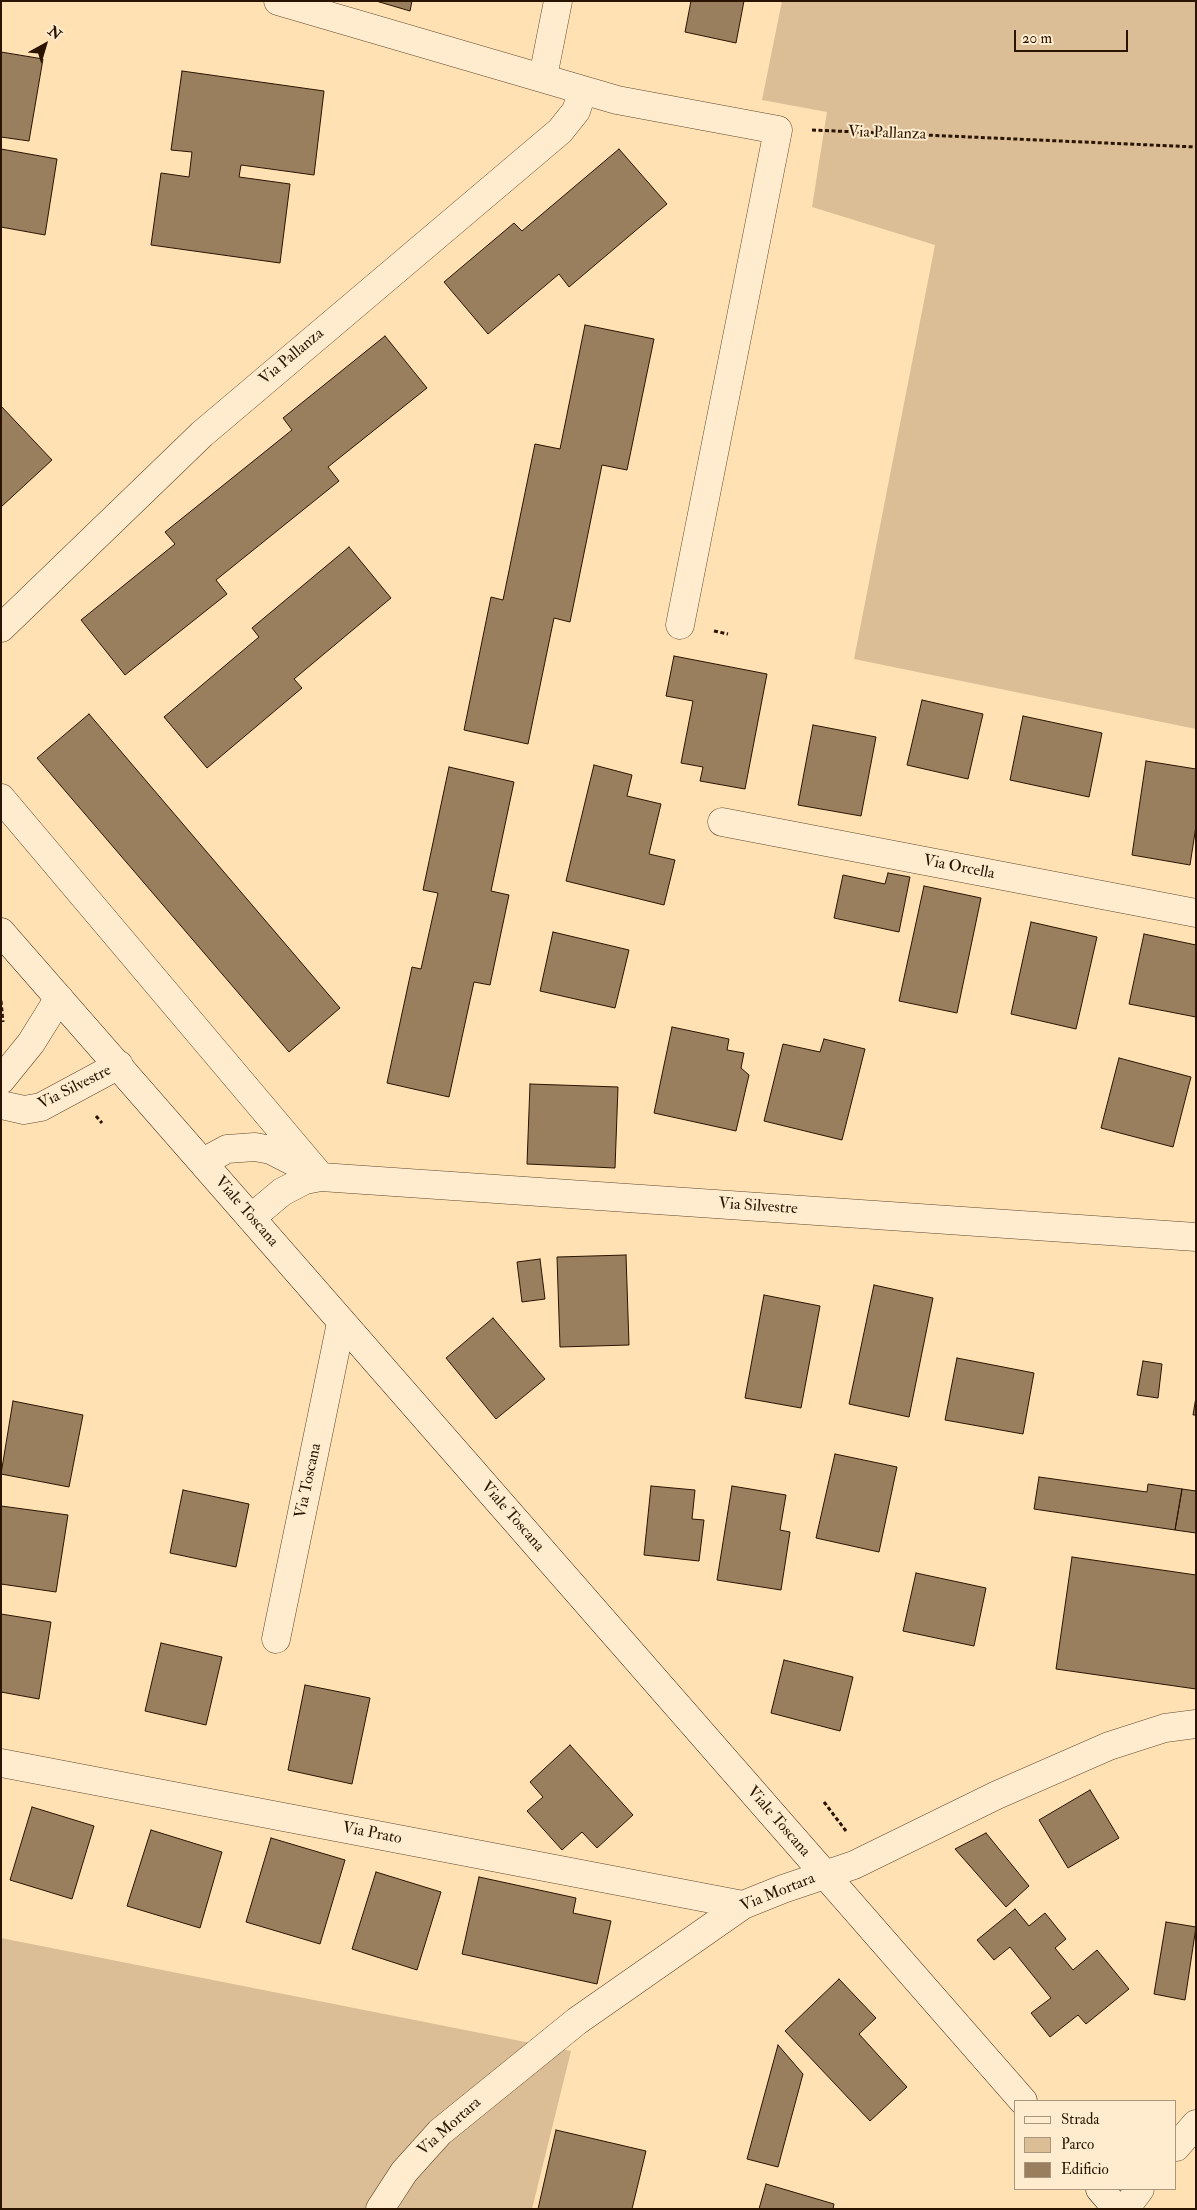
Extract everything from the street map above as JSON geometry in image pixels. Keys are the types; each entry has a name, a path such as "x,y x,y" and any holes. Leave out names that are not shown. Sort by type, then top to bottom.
{"street":[{"path":"278,1 617,100 778,130 680,625"},
{"path":"543,77 558,1"},
{"name":"Via Pallanza","path":"1,628 208,429 560,131 576,111 583,90"},
{"path":"2,799 320,1177"},
{"name":"Via Orcella","path":"722,822 1196,913"},
{"name":"Viale Toscana","path":"1,932 1022,2100"},
{"path":"1,1080 32,1043 59,998"},
{"name":"Via Silvestre","path":"1,1105 24,1110 41,1107 118,1066"},
{"name":"Via Silvestre","path":"203,1162 227,1149 255,1146 271,1150 320,1177"},
{"name":"Via Silvestre","path":"252,1218 282,1192 305,1180 320,1177 1196,1237"},
{"name":"Via Toscana","path":"276,1638 341,1323"},
{"name":"Via Mortara","path":"380,2209 404,2172 440,2132 577,2021 743,1905 854,1865 997,1795 1109,1746 1165,1728 1196,1724"},
{"name":"Via Prato","path":"1,1763 743,1905"},
{"path":"1177,2145 1196,2124"},
{"path":"1101,2190 1117,2209"},
{"path":"1125,2209 1139,2190"}],"path":[{"name":"Via Pallanza","path":"778,130 1196,147"},
{"path":"1,1001 3,1022 1,1028"},
{"path":"824,1802 847,1832"}],"green space":[{"path":"782,1 1196,1 1196,729 854,659 935,245 812,207 827,112 762,100"},
{"path":"1,1938 571,2051 532,2209 1,2209"}],"building":[{"path":"376,1 412,1 410,11"},
{"path":"691,1 744,1 736,43 685,32"},
{"path":"1,52 43,59 29,141 1,137"},
{"path":"182,71 324,91 314,175 241,165 239,177 290,184 280,263 151,245 161,173 189,177 192,152 171,150"},
{"path":"1,149 57,159 45,235 1,227"},
{"path":"619,149 667,204 569,287 559,274 488,334 444,282 514,223 522,231"},
{"path":"585,325 654,339 627,470 602,465 570,622 554,618 528,744 464,730 491,597 503,600 535,444 560,449"},
{"path":"385,336 427,388 328,467 339,481 216,580 227,594 125,675 81,620 175,544 165,532 292,430 283,418"},
{"path":"1,406 52,460 1,507"},
{"path":"349,547 391,598 294,679 302,688 207,768 164,717 259,637 252,628"},
{"path":"674,656 767,674 745,789 700,781 703,767 681,763 693,701 666,696"},
{"path":"922,700 983,714 968,779 907,765"},
{"path":"89,714 340,1008 289,1052 37,758"},
{"path":"1023,716 1102,733 1089,797 1010,780"},
{"path":"813,725 876,737 861,816 798,805"},
{"path":"1146,761 1196,769 1196,826 1190,865 1132,855"},
{"path":"594,765 632,775 627,796 661,804 649,854 675,860 664,905 566,881"},
{"path":"449,767 514,782 491,891 509,895 490,985 474,982 449,1097 387,1083 412,967 421,969 438,893 423,890"},
{"path":"888,873 910,877 899,932 834,918 843,875 885,884"},
{"path":"924,886 981,898 957,1013 899,1001"},
{"path":"1031,922 1097,937 1076,1029 1011,1014"},
{"path":"553,932 629,950 615,1008 540,991"},
{"path":"1144,934 1196,945 1196,1017 1129,1004"},
{"path":"672,1027 729,1039 727,1050 744,1053 741,1068 749,1075 736,1131 654,1113"},
{"path":"824,1039 865,1049 842,1140 764,1121 783,1044 820,1052"},
{"path":"1119,1058 1191,1077 1173,1147 1101,1128"},
{"path":"530,1084 618,1087 615,1168 527,1164"},
{"path":"626,1255 629,1345 560,1347 557,1257"},
{"path":"540,1259 545,1299 522,1302 517,1262"},
{"path":"874,1285 933,1298 909,1417 849,1404"},
{"path":"764,1295 820,1306 801,1408 745,1398"},
{"path":"493,1318 545,1379 496,1419 446,1358"},
{"path":"957,1358 1034,1373 1023,1434 945,1420"},
{"path":"1143,1361 1162,1364 1158,1398 1137,1395"},
{"path":"1196,1397 1196,1415 1193,1415"},
{"path":"13,1401 83,1415 69,1487 1,1474"},
{"path":"835,1454 897,1467 879,1552 816,1538"},
{"path":"1039,1477 1147,1492 1148,1484 1182,1489 1175,1530 1034,1509"},
{"path":"651,1486 695,1490 692,1519 704,1520 699,1561 644,1555"},
{"path":"732,1486 786,1495 780,1530 790,1532 781,1590 717,1580"},
{"path":"1182,1489 1196,1491 1196,1533 1175,1530"},
{"path":"183,1490 249,1504 236,1567 170,1553"},
{"path":"1,1506 68,1515 56,1592 1,1584"},
{"path":"1072,1557 1196,1575 1196,1689 1056,1669"},
{"path":"916,1573 986,1588 974,1646 903,1631"},
{"path":"1,1614 51,1622 39,1699 1,1692"},
{"path":"161,1643 222,1657 206,1725 145,1711"},
{"path":"784,1660 853,1677 840,1731 771,1713"},
{"path":"305,1685 370,1698 352,1784 288,1770"},
{"path":"570,1745 633,1815 597,1848 582,1832 562,1850 527,1811 543,1797 530,1782"},
{"path":"1090,1790 1119,1838 1068,1868 1039,1820"},
{"path":"32,1807 94,1826 72,1899 10,1880"},
{"path":"151,1830 222,1852 200,1928 127,1906"},
{"path":"986,1833 1029,1886 1006,1907 955,1849"},
{"path":"271,1838 345,1860 320,1944 246,1922"},
{"path":"376,1872 441,1892 417,1970 352,1949"},
{"path":"479,1877 576,1898 573,1913 611,1921 597,1984 462,1954"},
{"path":"1015,1909 1029,1926 1045,1913 1066,1939 1055,1948 1073,1970 1097,1950 1129,1989 1086,2024 1078,2015 1050,2037 1031,2013 1051,1998 1010,1947 994,1960 977,1940"},
{"path":"1166,1922 1196,1927 1185,2000 1154,1994"},
{"path":"839,1979 876,2018 859,2034 907,2087 870,2121 785,2031"},
{"path":"778,2045 803,2074 778,2167 747,2159"},
{"path":"556,2130 646,2151 632,2209 538,2209"},
{"path":"766,2184 834,2204 833,2209 759,2209"}]}
